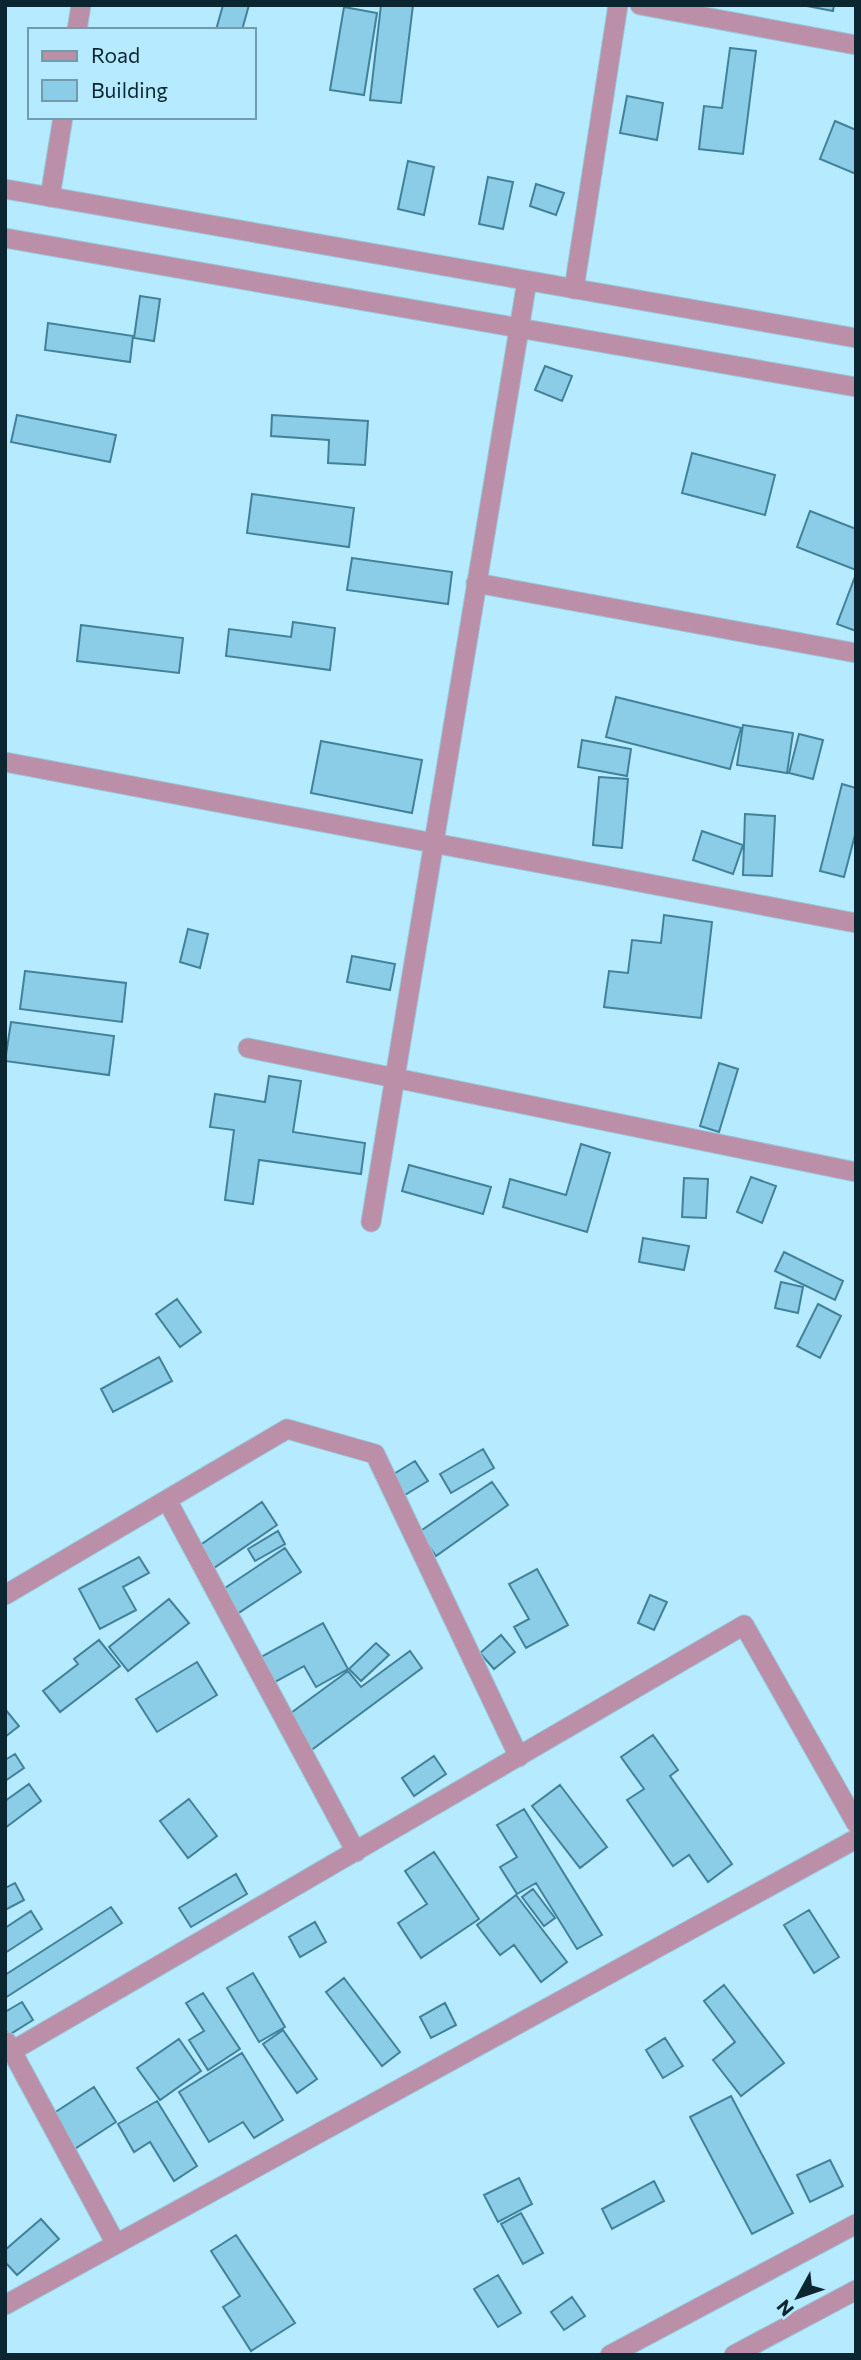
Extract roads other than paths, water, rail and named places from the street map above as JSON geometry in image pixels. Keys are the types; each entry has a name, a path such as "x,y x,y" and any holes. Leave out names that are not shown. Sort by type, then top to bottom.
{"street":[{"path":"77,28 81,5"},
{"path":"575,289 618,5"},
{"path":"640,5 856,46"},
{"path":"50,197 63,119"},
{"path":"5,189 856,338"},
{"path":"5,238 856,387"},
{"path":"371,1223 527,281"},
{"path":"476,583 856,653"},
{"path":"5,762 856,923"},
{"path":"248,1048 856,1172"},
{"path":"5,1595 287,1429 375,1454 519,1757"},
{"path":"167,1500 356,1852"},
{"path":"116,2244 8,2045 356,1852 744,1625 856,1823"},
{"path":"5,2305 856,1839"},
{"path":"610,2355 856,2224"},
{"path":"734,2355 856,2290"}]}
